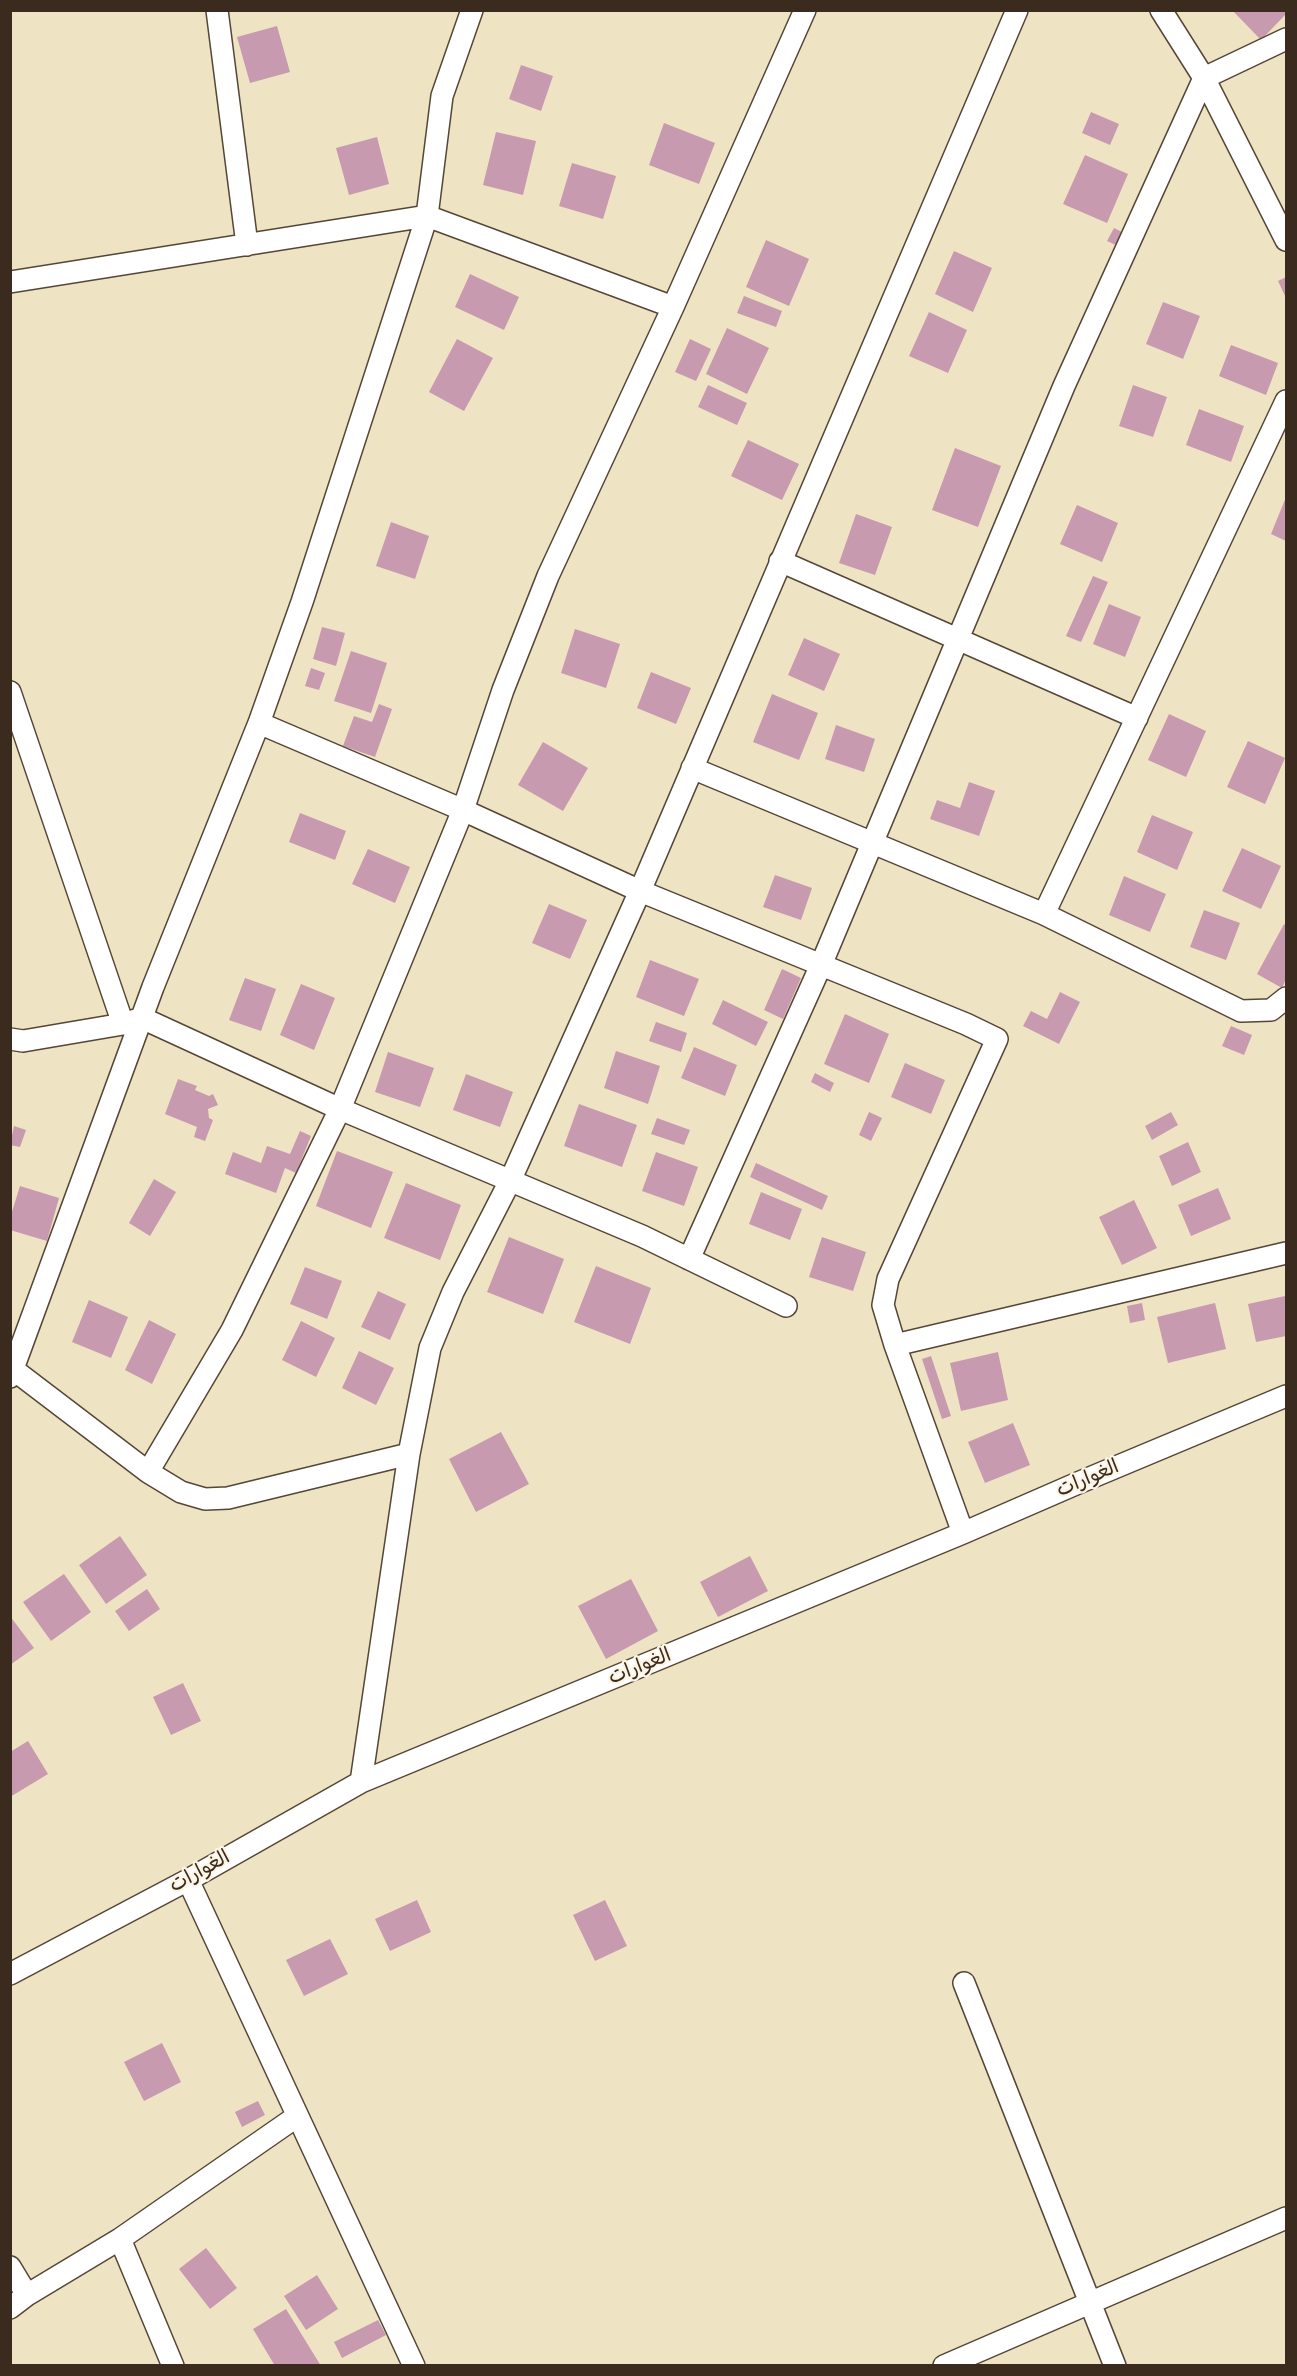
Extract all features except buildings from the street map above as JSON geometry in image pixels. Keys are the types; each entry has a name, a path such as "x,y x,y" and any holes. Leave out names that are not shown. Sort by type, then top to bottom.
{"street":[{"path":"217,10 247,244"},
{"path":"409,1454 228,1498 205,1499 181,1492 148,1472 12,1373 132,1021 259,723 306,591 427,216 441,96 472,10"},
{"path":"148,1472 232,1330 340,1109 463,810 503,690 548,576 673,307 805,10"},
{"path":"361,1782 409,1454 430,1348 453,1292 510,1181 640,891 1017,10"},
{"path":"1161,10 1204,78 1287,240"},
{"path":"690,1259 821,965 1064,386 1204,78 1287,39"},
{"path":"10,282 427,216 673,307"},
{"path":"1044,914 1287,401"},
{"path":"780,561 1137,718"},
{"path":"10,692 132,1021"},
{"path":"259,723 463,810 640,891 966,1024 997,1040 888,1279 884,1305 895,1345 963,1533"},
{"path":"692,768 1044,914 1241,1011 1271,1010 1287,998"},
{"path":"10,1039 23,1041 132,1021 642,1236 786,1306"},
{"path":"895,1345 1287,1253"},
{"name":"الغوارات","path":"10,1974 188,1880 361,1782 1287,1396"},
{"path":"188,1880 296,2117 414,2366"},
{"path":"964,1983 1115,2366"},
{"path":"10,2267 19,2301 120,2239 296,2117"},
{"path":"944,2366 1287,2218"},
{"path":"120,2239 173,2366"}]}
